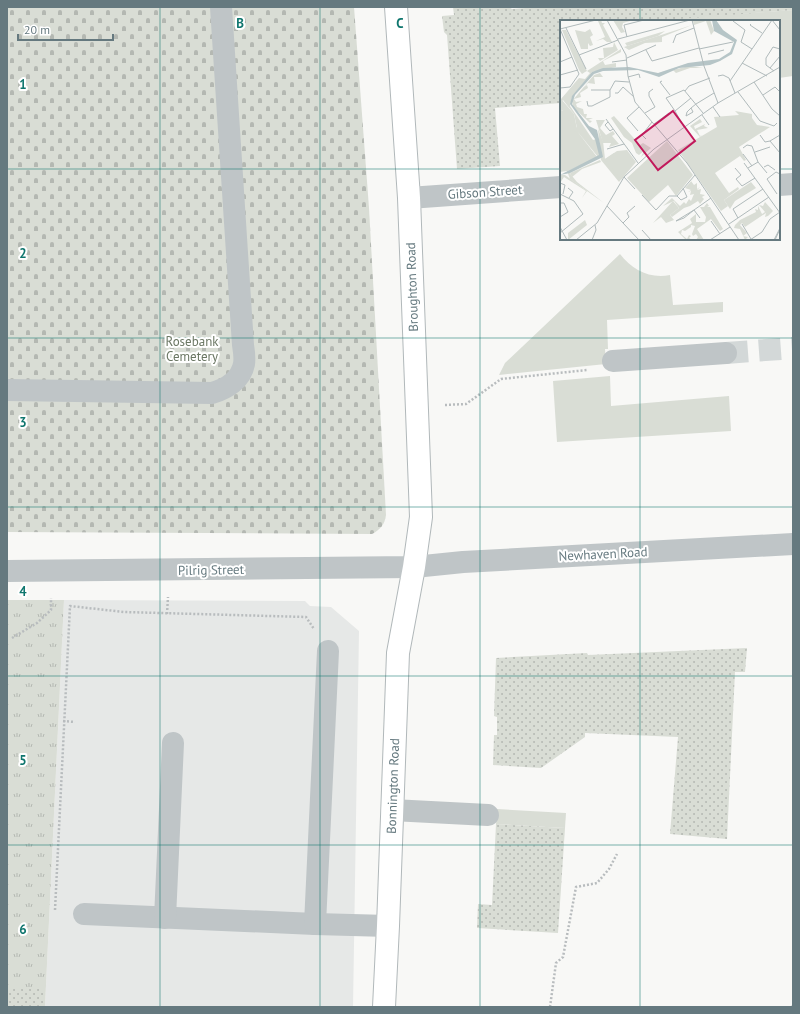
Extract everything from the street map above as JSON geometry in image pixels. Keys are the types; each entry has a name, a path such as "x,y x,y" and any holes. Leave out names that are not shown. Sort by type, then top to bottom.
{"main road":[{"name":"Broughton Road","path":"396,7 409,198 421,517 414,567"},
{"name":"Bonnington Road","path":"384,1007 398,653 414,567"}],"street":[{"path":"7,390 212,393 223,390 232,384 240,375 244,364 243,344 221,7"},
{"path":"780,185 793,184"},
{"name":"Gibson Street","path":"409,198 560,187"},
{"path":"613,361 726,353"},
{"name":"Newhaven Road","path":"414,567 471,562 793,544"},
{"name":"Pilrig Street","path":"7,571 414,567"},
{"path":"315,924 328,651"},
{"path":"165,918 173,743"},
{"path":"392,810 488,815"},
{"path":"84,914 388,926"}],"path":[{"path":"466,404 501,379 614,368 613,361"},
{"path":"12,638 37,623 51,610 50,571"},
{"path":"84,914 55,912 63,721 70,606 124,612 306,617 328,651"},
{"path":"63,721 75,722"},
{"path":"550,1007 556,963 563,957 576,887 598,883 618,854"}],"shaded area":[{"path":"64,600 305,601 310,606 331,607 359,631 353,1007 45,1007"}],"green space":[{"name":"Rosebank Cemetery","path":"7,7 354,7 369,208 386,515 382,526 377,531 372,534 7,532"},
{"path":"453,7 509,7 512,9 539,7 793,7 793,10 667,20 560,20 560,103 495,108 500,166 457,169 447,35 444,32 442,16 454,15"},
{"path":"793,10 793,76 780,78 780,20 654,20"},
{"path":"620,254 630,265 642,272 655,276 670,275 673,305 723,302 723,312 607,320 608,349 605,349 606,364 499,375 505,363"},
{"path":"610,376 611,406 729,396 731,431 557,442 553,381"},
{"path":"7,600 64,600 45,1007 7,1007"},
{"path":"747,648 745,672 735,672 727,839 670,834 678,737 585,733 585,737 541,768 493,765 494,735 497,735 497,717 494,716 496,658 587,653 588,655"},
{"path":"497,809 566,813 565,828 496,824"},
{"path":"496,824 565,828 558,933 477,928 478,904 492,905"},
{"path":"7,987 45,989 45,1007 7,1007"}],"tunnel":[{"path":"726,353 793,348"}]}
